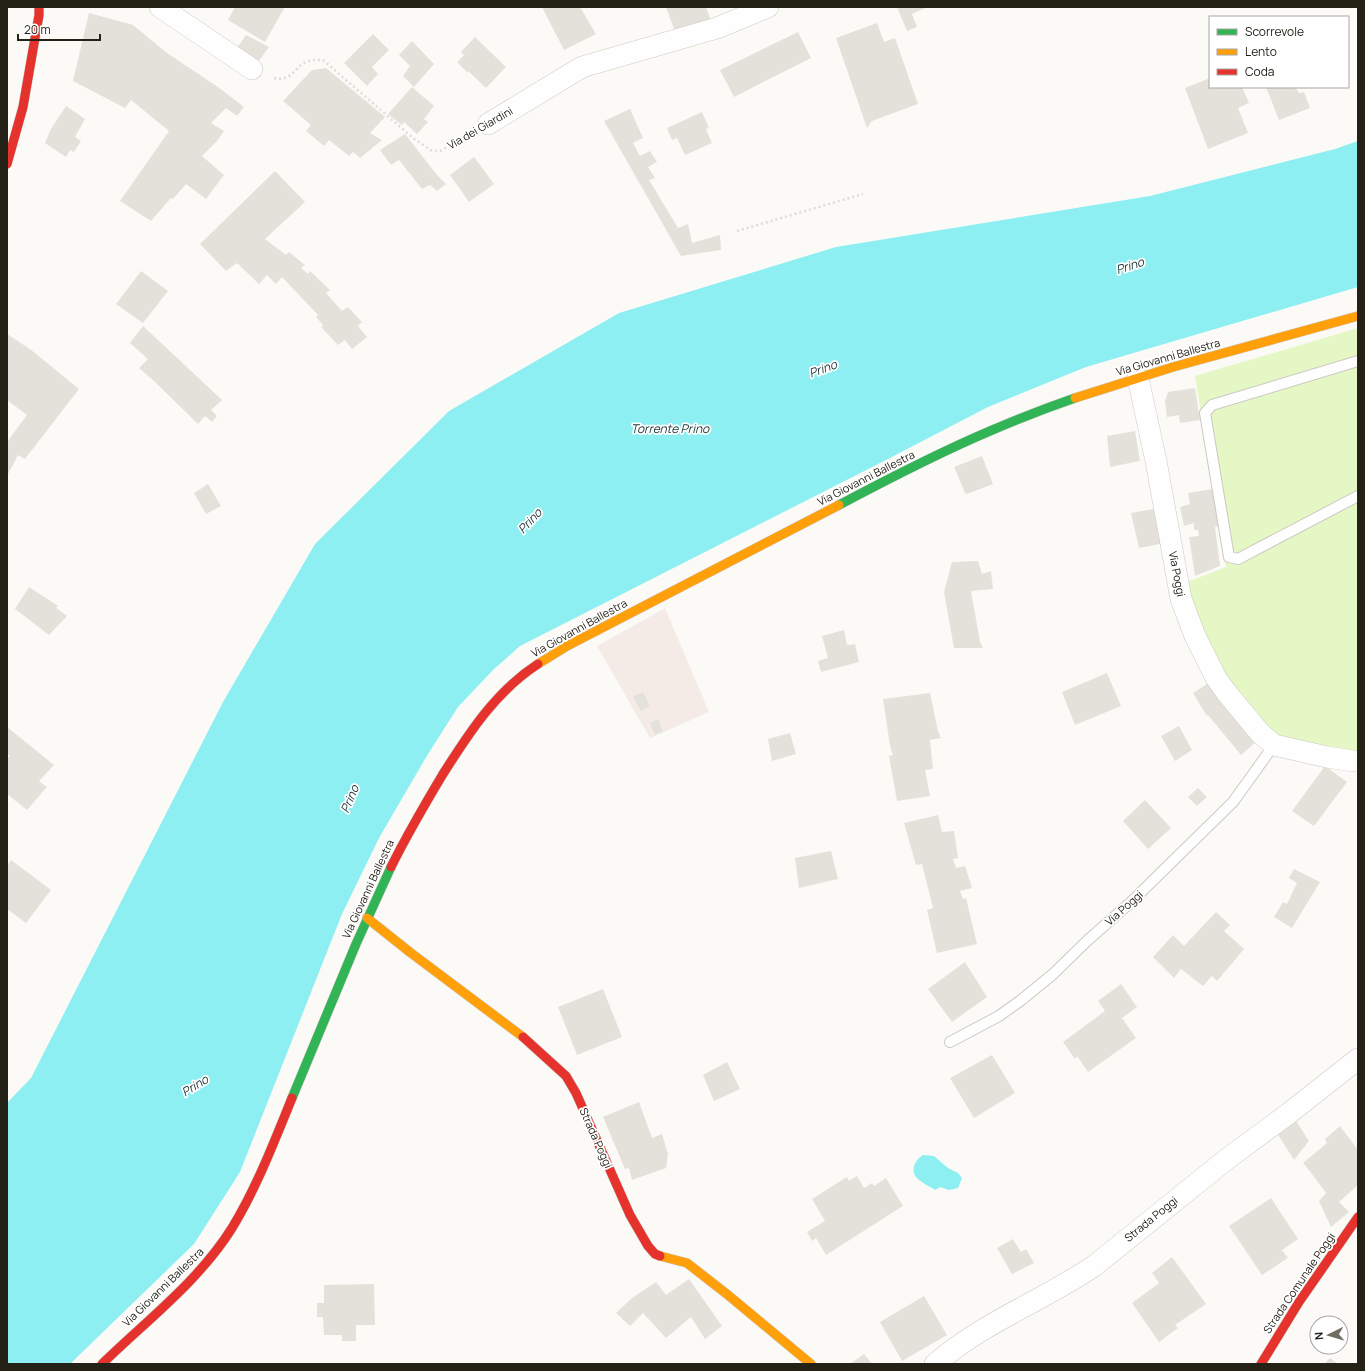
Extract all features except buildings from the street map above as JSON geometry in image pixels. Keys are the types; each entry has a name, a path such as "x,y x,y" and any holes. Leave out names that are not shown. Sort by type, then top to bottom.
{"street":[{"path":"7,164 23,107 39,15 39,7"},
{"path":"160,7 252,69"},
{"name":"Via dei Giardini","path":"488,124 582,67 717,28 768,7"},
{"name":"Via Giovanni Ballestra","path":"102,1364 189,1281 215,1253 245,1207 295,1093 367,918 402,844 439,780 493,702 507,688 537,664 567,646 959,444 1064,402 1138,378 1358,316"},
{"name":"Via Poggi","path":"1138,378 1156,461 1181,599 1188,619 1216,678 1260,732 1274,745"},
{"path":"1274,745 1327,757 1353,761"},
{"name":"Strada Poggi","path":"367,918 519,1034 566,1076 576,1094 630,1215 648,1246 655,1254 687,1263 811,1364"},
{"name":"Strada Poggi","path":"936,1364 950,1351 972,1336 1007,1315 1073,1280 1094,1266 1221,1164 1358,1059"},
{"name":"Strada Comunale Poggi","path":"1262,1364 1299,1302 1358,1217"}],"lane":[{"path":"1358,362 1212,405 1205,413 1230,557 1238,559 1358,496"},
{"name":"Via Poggi","path":"950,1042 999,1016 1020,1001 1130,903 1233,802 1274,745"}],"path":[{"name":"Via dei Giardini","path":"252,69 267,77 278,79 290,77 304,63 314,59 323,60 413,138 432,151 440,151 488,124"},
{"path":"737,231 863,194"}],"shaded area":[{"path":"665,608 709,712 650,738 597,646"}],"green space":[{"path":"1358,328 1358,752 1274,737 1233,693 1193,608 1187,582 1226,567 1195,376"}],"water":[{"name":"Torrente Prino","path":"1358,141 1358,287 1086,367 988,407 520,646 493,670 458,707 428,754 379,838 342,914 240,1172 194,1244 70,1364 7,1364 7,1103 31,1078 223,702 315,544 449,411 619,313 836,247 1150,196 1335,149"},
{"path":"923,1155 934,1156 948,1168 958,1173 962,1178 958,1188 949,1190 940,1187 935,1190 918,1179 914,1174 914,1168 918,1159"}],"traffic: fast":[{"path":"839,505 951,448 1022,418 1075,398"},
{"path":"292,1098 356,944 391,867"}],"traffic: slow":[{"path":"1075,398 1173,367 1358,316"},
{"path":"538,664 567,646 839,505"},
{"path":"367,918 523,1037"},
{"path":"660,1256 687,1263 811,1364"}],"traffic: jam":[{"path":"7,164 23,107 39,15 39,7"},
{"path":"391,867 436,785 473,728 509,687 538,664"},
{"path":"523,1037 566,1076 576,1093 630,1215 648,1246 655,1254 660,1256"},
{"path":"102,1364 171,1300 204,1266 219,1247 232,1228 249,1197 265,1164 292,1098"},
{"path":"1261,1364 1299,1302 1358,1217"}],"water label":[{"name":"Prino","path":"1130,266"},
{"name":"Prino","path":"823,369"},
{"name":"Prino","path":"530,521"},
{"name":"Prino","path":"350,799"},
{"name":"Prino","path":"195,1086"}]}
